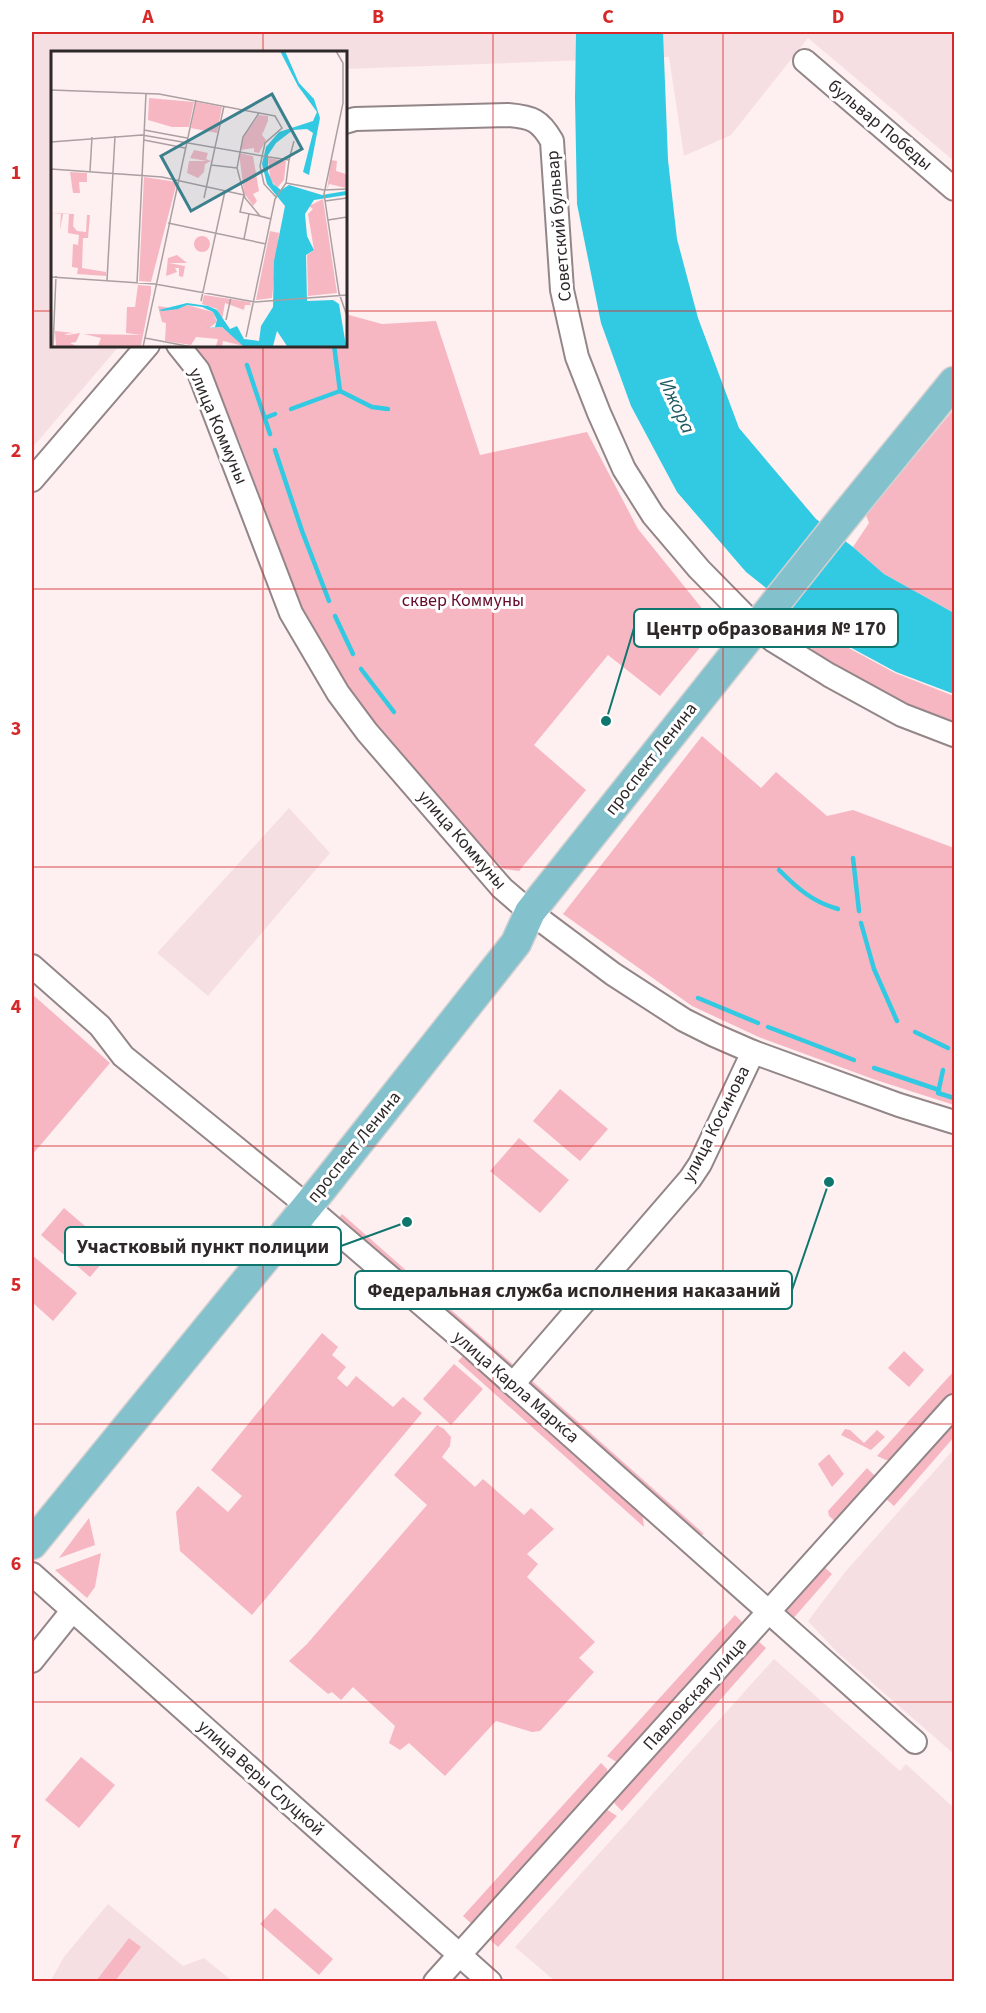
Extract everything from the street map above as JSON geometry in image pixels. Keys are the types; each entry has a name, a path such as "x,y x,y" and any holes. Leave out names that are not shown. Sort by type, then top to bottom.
{"main road":[{"name":"проспект Ленина","path":"32,1544 300,1200 502,930 530,912 954,382"},
{"name":"проспект Ленина","path":"32,1518 300,1200"}],"street":[{"name":"бульвар Победы","path":"805,61 954,189"},
{"name":"Советский бульвар","path":"346,122 355,119 508,115 527,117 543,125 552,141 562,290 577,357 598,413 624,470 653,515 699,569 764,617 774,641 902,715 954,735"},
{"path":"32,480 147,346"},
{"name":"улица Коммуны","path":"179,346 198,370 291,613 339,693 367,732 496,880 530,912 613,974 684,1020 753,1052 899,1106 954,1122"},
{"name":"улица Карла Маркса","path":"32,966 100,1026 123,1056 300,1200 513,1384 915,1742"},
{"name":"улица Косинова","path":"513,1384 690,1179 700,1164 753,1052"},
{"name":"Павловская улица","path":"435,1982 954,1406"},
{"name":"улица Веры Слуцкой","path":"32,1574 490,1982"},
{"path":"32,1661 72,1611"}],"shaded area":[{"path":"32,32 954,32 954,161 808,38 731,135 684,156 669,57 346,70 346,51 51,51 51,346 119,346 32,448"},
{"path":"289,808 330,853 208,996 157,953"},
{"path":"954,1449 954,1754 838,1653 808,1621 846,1571"},
{"path":"774,1659 900,1771 906,1764 954,1808 954,1981 555,1981 515,1947"},
{"path":"108,1904 183,1966 204,1958 232,1981 50,1982 64,1957"}],"green space":[{"name":"сквер Коммуны","path":"346,303 349,315 382,324 436,321 480,455 587,432 638,529 717,627 660,696 608,655 534,745 586,790 519,871 504,869 462,827 365,715 307,623 239,440 195,346 346,346"},
{"path":"954,409 954,613 884,574 853,547 869,523 866,515"},
{"path":"792,609 819,632 895,673 954,696 954,721 911,706 816,652 787,629 785,618"},
{"path":"702,736 761,788 776,772 827,816 853,810 954,848 954,1105 873,1079 761,1038 692,1006 563,914"},
{"path":"32,994 110,1063 32,1155"},
{"path":"560,1089 608,1129 580,1161 533,1121"},
{"path":"519,1138 569,1180 540,1213 490,1171"},
{"path":"64,1208 113,1250 90,1277 41,1235"},
{"path":"342,1214 517,1368 513,1372 338,1219"},
{"path":"32,1255 77,1293 53,1321 32,1302"},
{"path":"322,1333 338,1347 332,1355 346,1367 337,1378 347,1387 356,1376 393,1407 403,1397 422,1413 252,1615 180,1551 176,1512 198,1486 228,1512 242,1496 211,1470"},
{"path":"904,1351 924,1370 909,1387 888,1368"},
{"path":"465,1354 642,1511 644,1527 458,1361"},
{"path":"454,1364 483,1389 451,1425 423,1399"},
{"path":"954,1371 954,1392 894,1459 886,1460 877,1456"},
{"path":"531,1380 704,1534 698,1536 527,1384"},
{"path":"954,1421 954,1437 894,1506 885,1498"},
{"path":"437,1425 451,1437 450,1446 442,1457 475,1487 483,1479 524,1515 531,1508 554,1529 527,1554 538,1564 527,1577 595,1642 579,1658 594,1672 540,1731 532,1732 496,1721 445,1776 409,1743 400,1750 389,1743 395,1726 353,1687 341,1700 332,1692 328,1694 289,1661 307,1644 427,1505 394,1475"},
{"path":"845,1429 850,1430 864,1443 877,1430 885,1437 871,1450 841,1435"},
{"path":"829,1454 844,1474 832,1487 818,1464"},
{"path":"867,1468 875,1476 875,1480 837,1523 829,1516 828,1511"},
{"path":"89,1518 95,1545 59,1558"},
{"path":"101,1553 95,1587 87,1598 55,1570"},
{"path":"823,1566 832,1574 791,1621 787,1616 787,1607"},
{"path":"735,1615 745,1625 618,1763 607,1756"},
{"path":"756,1639 766,1648 622,1811 613,1798"},
{"path":"81,1757 115,1785 79,1828 45,1800"},
{"path":"601,1763 607,1769 608,1775 473,1925 463,1916"},
{"path":"606,1809 617,1816 498,1947 486,1936"},
{"path":"275,1908 333,1959 319,1975 260,1924"},
{"path":"129,1938 141,1947 115,1981 96,1981"}],"water":[{"name":"Ижора","path":"576,32 663,32 668,160 677,239 698,318 739,428 816,519 884,574 954,613 954,694 896,672 820,631 746,572 677,492 631,406 601,323 577,204"}],"waterway":[{"path":"334,346 340,391"},
{"path":"247,365 270,434"},
{"path":"291,409 340,391 372,407 388,409"},
{"path":"265,418 275,414"},
{"path":"275,450 302,531 329,601"},
{"path":"335,616 353,654"},
{"path":"361,669 394,712"},
{"path":"853,858 859,911"},
{"path":"779,870 806,894 838,909"},
{"path":"861,923 874,969 897,1021"},
{"path":"698,998 758,1023"},
{"path":"768,1027 854,1060"},
{"path":"915,1032 948,1048"},
{"path":"874,1068 939,1090"},
{"path":"943,1070 938,1093 954,1098"}],"place":[{"name":"Центр образования № 170","path":"606,721"},
{"name":"Федеральная служба исполнения наказаний","path":"829,1182"},
{"name":"Участковый пункт полиции","path":"407,1222"}]}
